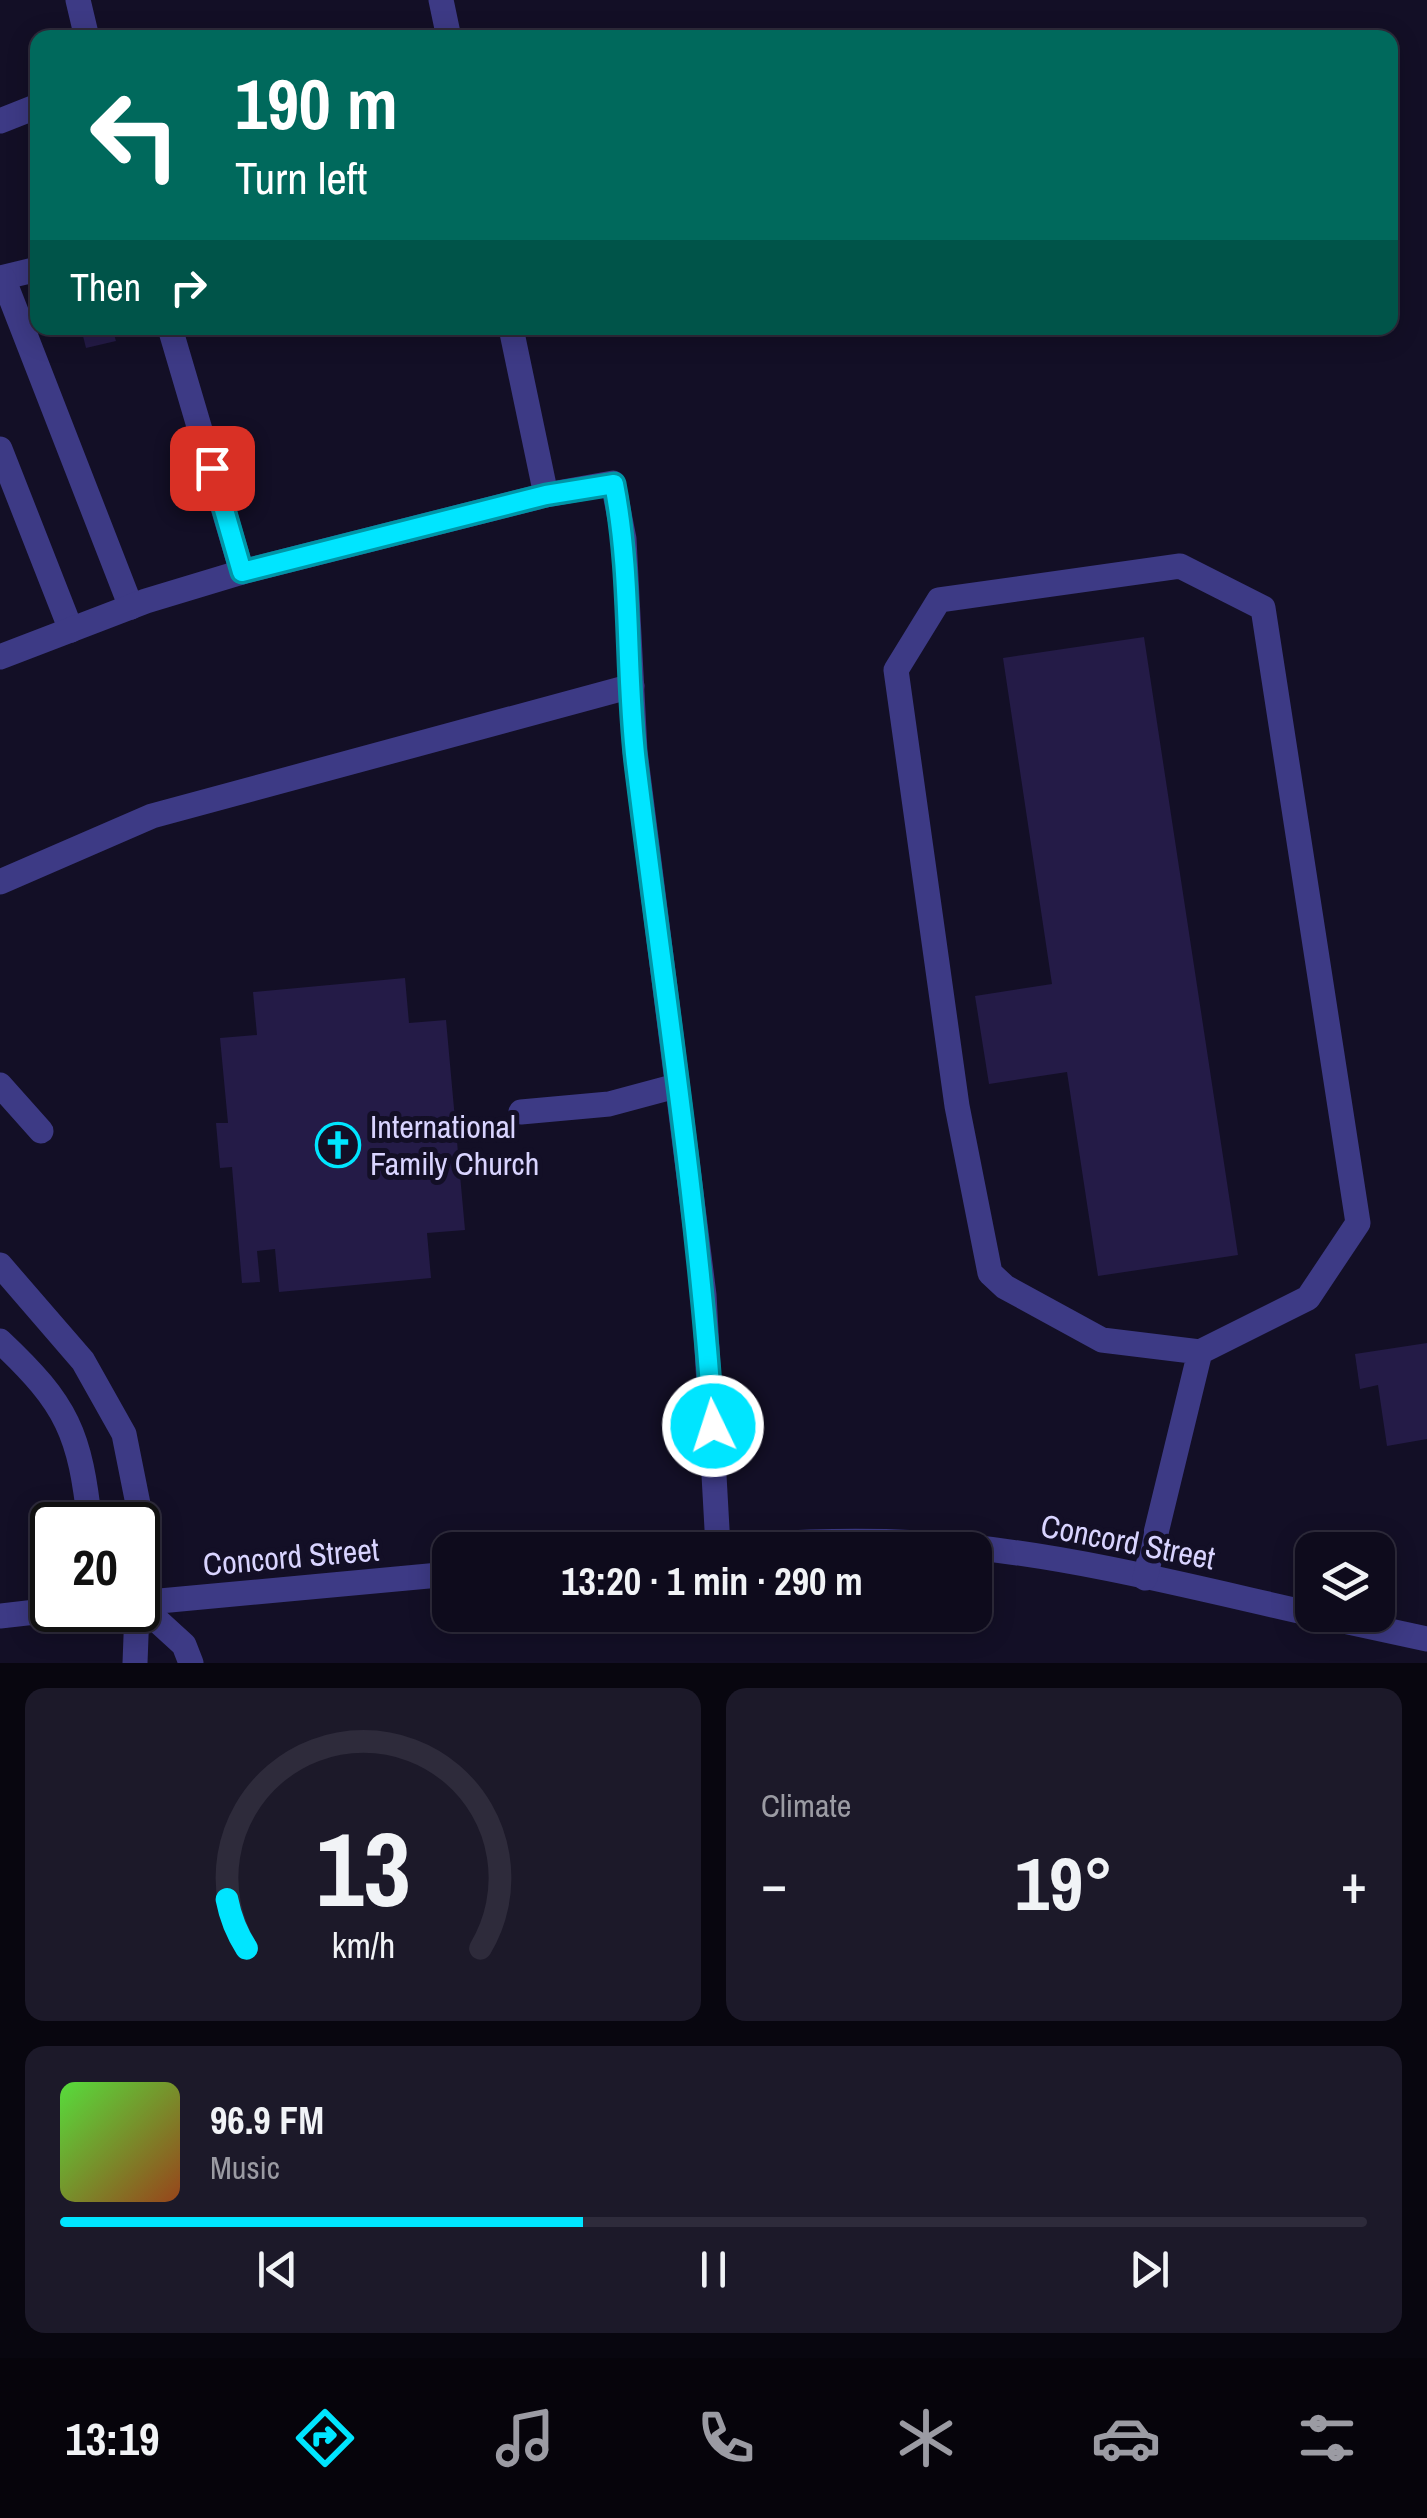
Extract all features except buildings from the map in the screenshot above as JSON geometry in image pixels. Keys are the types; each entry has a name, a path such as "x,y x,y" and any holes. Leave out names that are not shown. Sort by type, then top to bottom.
{"street":[{"path":"78,0 85,30"},
{"path":"441,0 447,30"},
{"path":"0,121 30,109"},
{"path":"30,271 1,278 131,607"},
{"path":"172,335 242,572"},
{"path":"512,335 546,495"},
{"path":"0,450 71,630"},
{"path":"0,657 131,607 242,572 546,495 614,484 624,539 635,751 704,1296 717,1532"},
{"path":"1145,1578 1200,1352 1308,1298 1358,1223 1262,608 1180,566 939,600 896,670 957,1106 990,1273 1005,1286 1102,1340 1200,1352"},
{"path":"0,882 152,816 632,686"},
{"path":"0,1086 41,1132"},
{"path":"521,1112 609,1104 676,1086"},
{"path":"0,1265 9,1293 83,1360 124,1434 138,1502"},
{"path":"0,1341 46,1388 67,1418 81,1461 87,1502"},
{"name":"Concord Street","path":"992,1551 1038,1556 1295,1611"},
{"name":"Concord Street","path":"160,1605 432,1576"},
{"path":"0,1616 30,1613"},
{"path":"160,1626 184,1646 191,1663"},
{"path":"135,1663 136,1632"},
{"name":"Concord Street","path":"1372,1632 1423,1647"}],"place":[{"name":"International Family Church","path":"338,1145"}],"route":[{"path":"212,468 242,572 546,495 614,484 624,539 635,751 704,1296 713,1426"}]}
